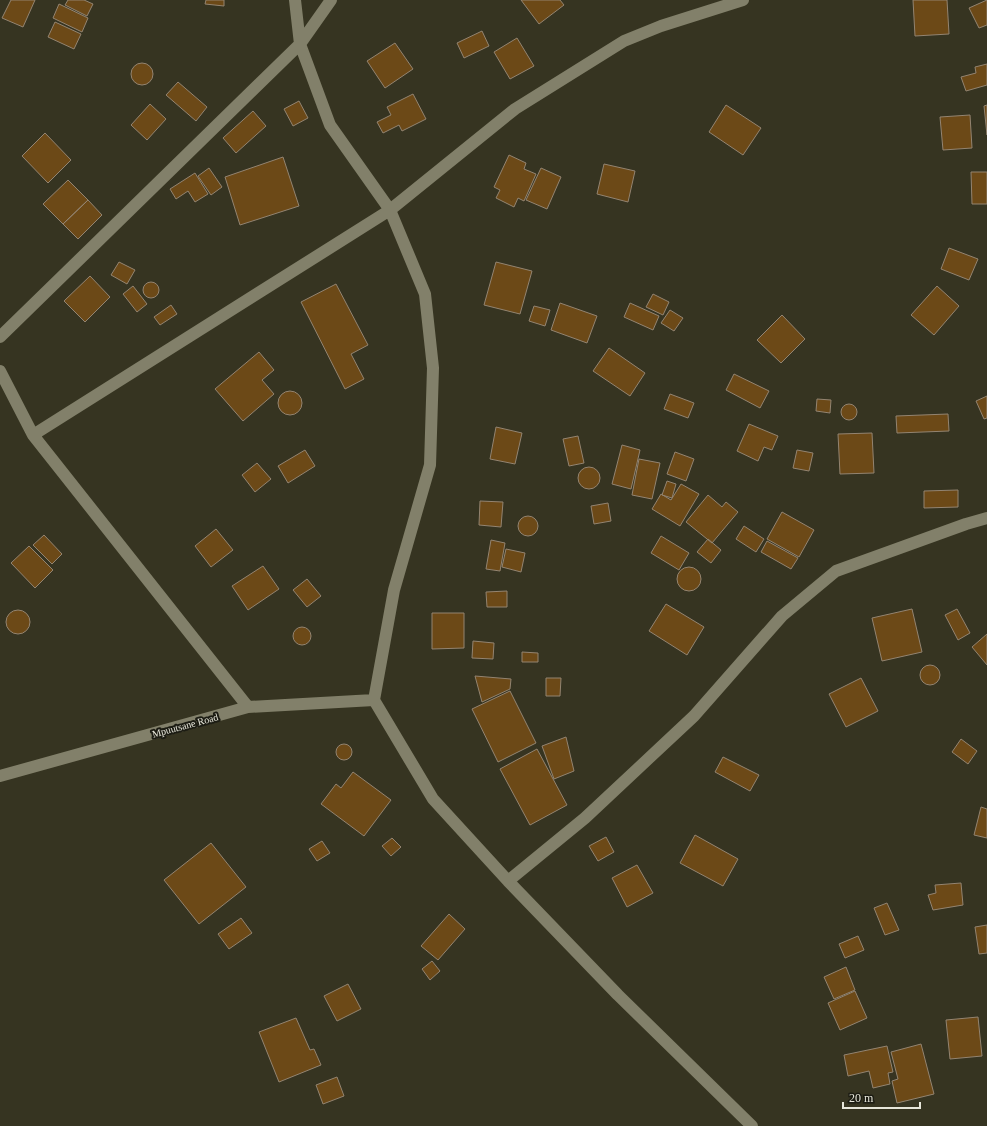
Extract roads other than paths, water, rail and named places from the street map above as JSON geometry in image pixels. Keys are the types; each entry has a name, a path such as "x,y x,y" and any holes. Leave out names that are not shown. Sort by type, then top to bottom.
{"street":[{"path":"295,0 300,44 330,125 390,210 426,294 433,368 430,465 394,590 374,700 433,799 508,881 618,995 752,1126"},
{"path":"0,337 300,44 331,0"},
{"path":"33,435 390,210 515,109 624,40 661,26 743,0"},
{"path":"0,371 33,435 248,708"},
{"path":"508,881 585,818 694,716 782,616 836,571 966,524 987,518"},
{"name":"Mpuutsane Road","path":"0,776 248,708 374,700"}]}
